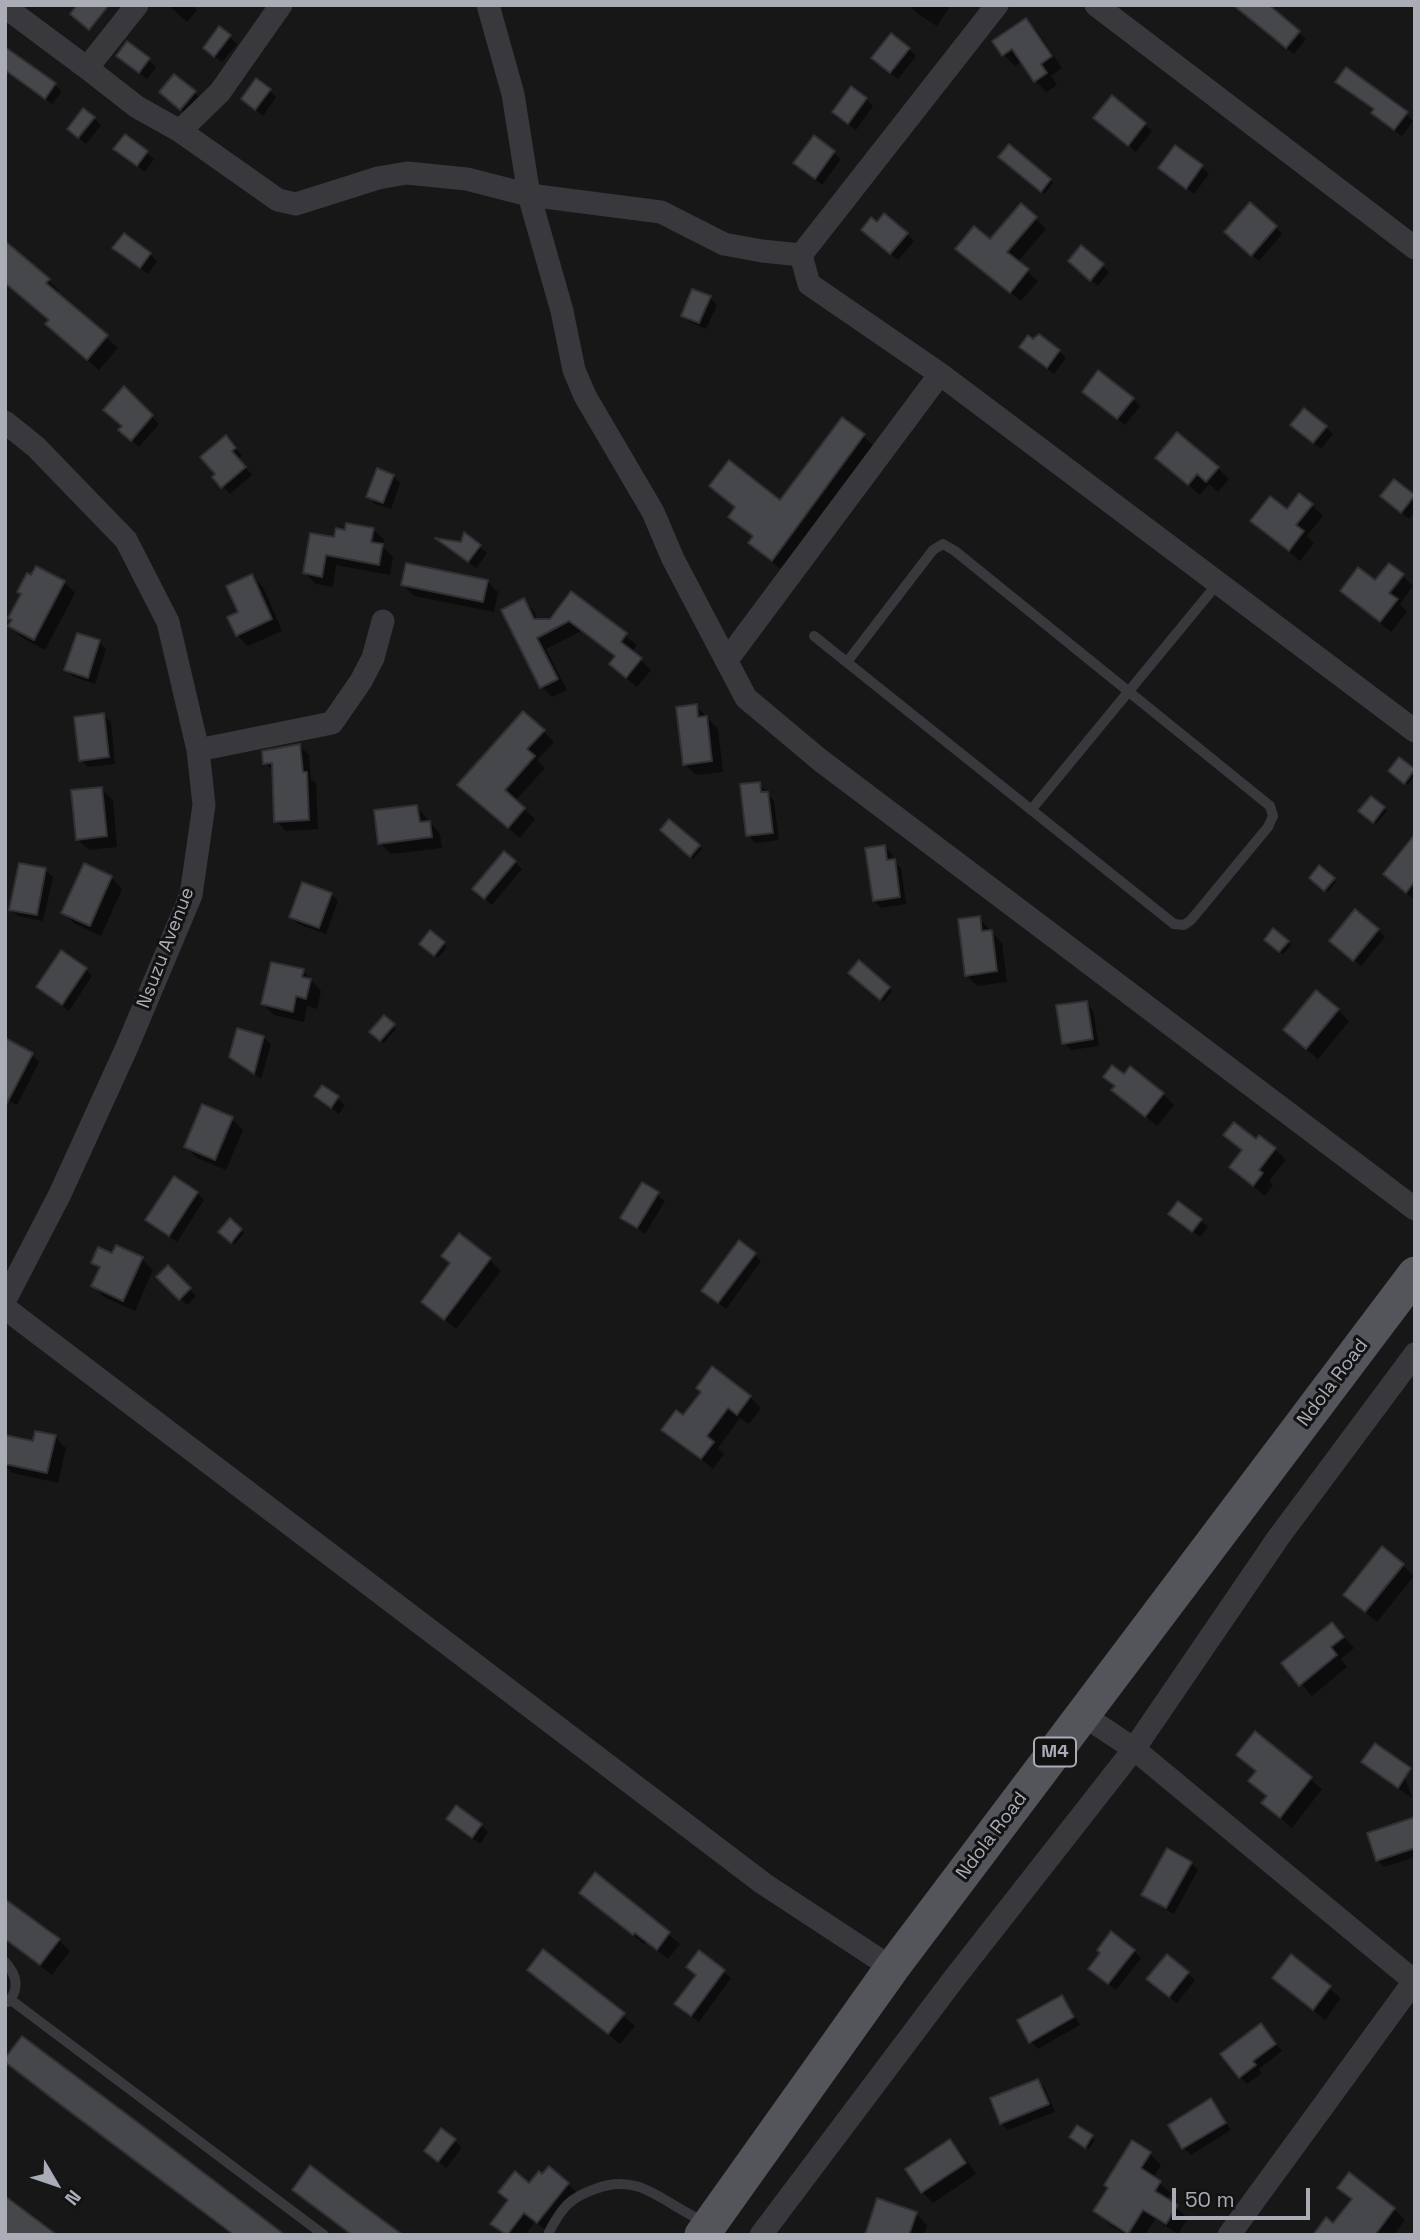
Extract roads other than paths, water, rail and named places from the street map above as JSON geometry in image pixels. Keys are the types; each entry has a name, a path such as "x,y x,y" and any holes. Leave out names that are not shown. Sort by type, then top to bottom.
{"main road":[{"name":"Ndola Road","path":"706,2229 892,1968 1415,1274"}],"street":[{"path":"88,68 138,5"},
{"path":"180,131 220,92 281,5"},
{"path":"488,5 513,94 529,195 562,311 574,370 584,396 653,512 673,559 746,698 820,760 1415,1209"},
{"path":"801,255 997,5"},
{"path":"1096,5 1415,248"},
{"path":"5,7 137,107 180,131 278,200 296,204 378,178 407,173 467,179 529,195 661,212 724,244 801,255"},
{"path":"801,255 808,284 940,374 1415,731"},
{"path":"727,660 940,374"},
{"name":"Nsuzu Avenue","path":"5,422 36,447 126,540 168,622 198,750 204,805 191,895 127,1047 60,1194 5,1300"},
{"path":"198,750 332,723 361,681 373,658 383,621"},
{"path":"5,1308 764,1884 892,1968"},
{"path":"761,2235 953,1980 1133,1749 1278,1538 1415,1354"},
{"path":"1083,1715 1133,1749 1414,1981 1229,2235"}],"lane":[{"path":"814,636 1174,924 1184,925 1191,920 1268,827 1273,816 1270,806 943,544 933,550 847,662"},
{"path":"1031,810 1218,583"},
{"path":"5,1962 14,1971 17,1986 8,2002 324,2235"},
{"path":"550,2235 558,2215 570,2201 613,2182 632,2184 653,2193 706,2229"}]}
